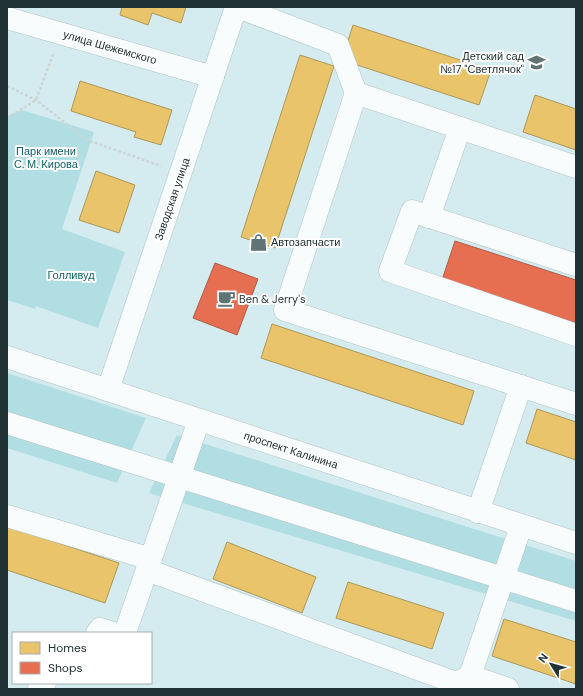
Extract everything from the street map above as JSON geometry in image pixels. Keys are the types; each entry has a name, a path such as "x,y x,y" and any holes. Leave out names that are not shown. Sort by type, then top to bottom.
{"street":[{"name":"Заводская улица","path":"108,390 237,7"},
{"path":"237,7 338,45 356,93 285,310 576,404"},
{"name":"улица Шежемского","path":"7,18 213,77"},
{"path":"356,93 576,167"},
{"path":"429,217 460,128"},
{"path":"576,266 412,211 390,271 576,335"},
{"name":"проспект Калинина","path":"7,357 576,543"},
{"path":"478,512 521,386"},
{"path":"125,632 199,420"},
{"path":"7,424 576,601"},
{"path":"7,516 149,564 456,683 470,676 521,526"},
{"path":"97,632 100,629 110,632"},
{"path":"470,676 508,689"}],"path":[{"path":"7,118 36,100 61,33"},
{"path":"7,86 36,100 87,140 180,173"}],"green space":[{"name":"Парк имени С. М. Кирова","path":"22,110 94,132 62,229 125,252 98,328 36,306 35,309 7,300 7,116"},
{"path":"7,373 146,418 117,483 7,448"},
{"path":"177,435 576,561 576,621 149,493"}],"building: Homes":[{"path":"122,7 186,7 181,23 152,13 148,25 120,15"},
{"path":"353,25 491,70 479,105 342,60"},
{"path":"300,55 334,66 275,248 241,237"},
{"path":"80,81 172,110 161,145 134,137 136,132 71,111"},
{"path":"535,95 576,109 576,150 523,132"},
{"path":"96,171 135,185 119,233 79,220"},
{"path":"272,324 474,391 463,425 261,358"},
{"path":"537,409 576,422 576,460 526,443"},
{"path":"7,526 119,563 105,603 7,570"},
{"path":"227,542 316,577 302,613 213,579"},
{"path":"348,582 444,613 432,649 336,618"},
{"path":"504,619 576,642 576,684 492,656"}],"building: Shops":[{"path":"455,241 576,280 576,323 442,280"},
{"name":"Ben & Jerry's","path":"215,263 258,279 237,335 193,318"}],"place":[{"name":"Детский сад №17 \"Светлячок\"","path":"537,62"},
{"name":"Автозапчасти","path":"258,242"},
{"name":"Ben & Jerry's","path":"226,299"}],"park label":[{"name":"Голливуд","path":"71,275"}]}
